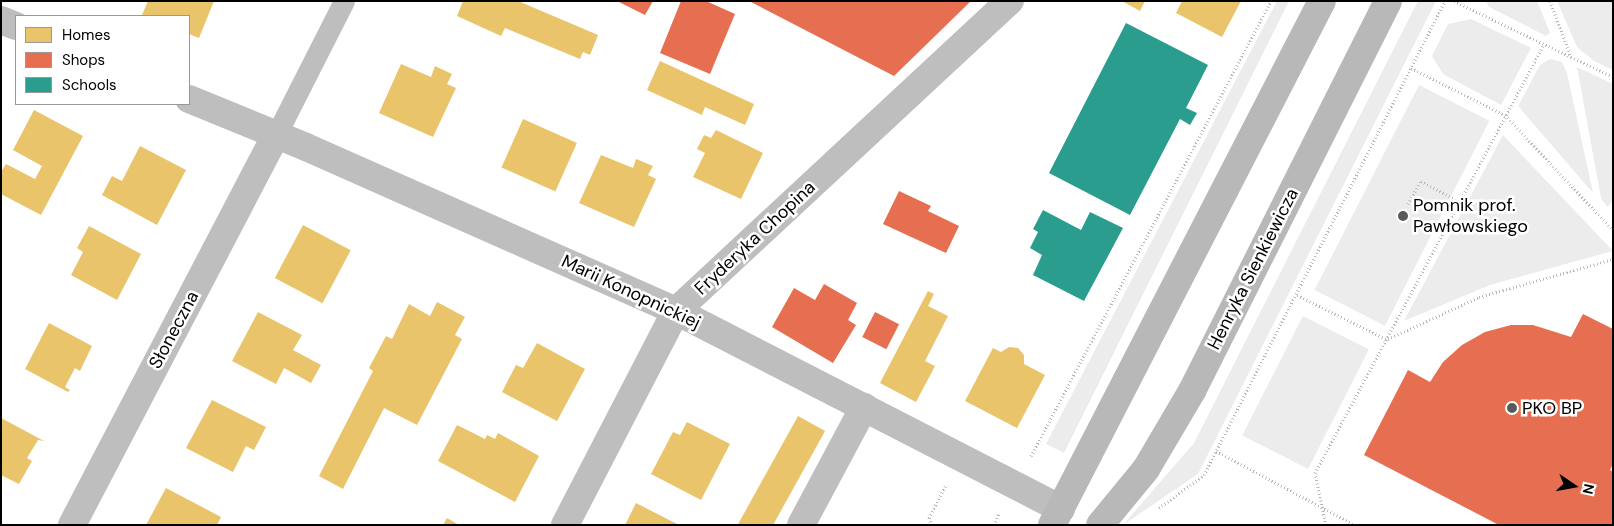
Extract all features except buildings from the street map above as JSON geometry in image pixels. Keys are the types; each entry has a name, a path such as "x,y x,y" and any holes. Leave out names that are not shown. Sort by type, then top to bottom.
{"street":[{"name":"Fryderyka Chopina","path":"566,525 676,311 1010,1"},
{"path":"1056,517 1322,1"},
{"name":"Henryka Sienkiewicza","path":"1100,525 1146,468 1192,391 1388,1"},
{"path":"1,20 15,26"},
{"name":"Marii Konopnickiej","path":"190,99 676,311 864,407 1056,517"},
{"name":"Słoneczna","path":"72,525 276,136"},
{"path":"802,525 864,407"}],"lane":[{"path":"276,136 344,1"}],"path":[{"path":"1029,460 1271,1"},
{"path":"1151,514 1204,475 1445,1"},
{"path":"1454,1 1613,78"},
{"path":"1550,1 1571,58"},
{"path":"1326,525 1324,508 1315,473 1544,45"},
{"path":"1411,68 1505,115 1613,230"},
{"path":"1408,204 1421,181 1460,202"},
{"path":"1386,339 1479,296 1613,259"},
{"path":"1297,295 1386,339"},
{"path":"1216,451 1355,525"},
{"path":"932,525 930,518 946,483"}],"shaded area":[{"path":"1277,1 1289,1 1064,453 1046,444"},
{"path":"1418,1 1436,1 1198,474 1123,525 1194,443"},
{"path":"1486,1 1537,1 1550,33 1546,36 1489,7"},
{"path":"1557,1 1613,1 1613,70 1594,61 1577,47"},
{"path":"1471,19 1531,48 1501,105 1443,74 1432,56 1448,24"},
{"path":"1550,59 1562,62 1567,73 1593,193 1518,106 1540,65"},
{"path":"1577,67 1613,84 1613,201 1607,207 1601,198"},
{"path":"1419,85 1489,121 1385,326 1315,290"},
{"path":"1503,135 1613,251 1490,285 1404,321"},
{"path":"1303,316 1369,350 1308,469 1242,435"}],"place":[{"name":"Pomnik prof. Pawłowskiego","path":"1403,216"},
{"name":"PKO BP","path":"1512,408"}]}
